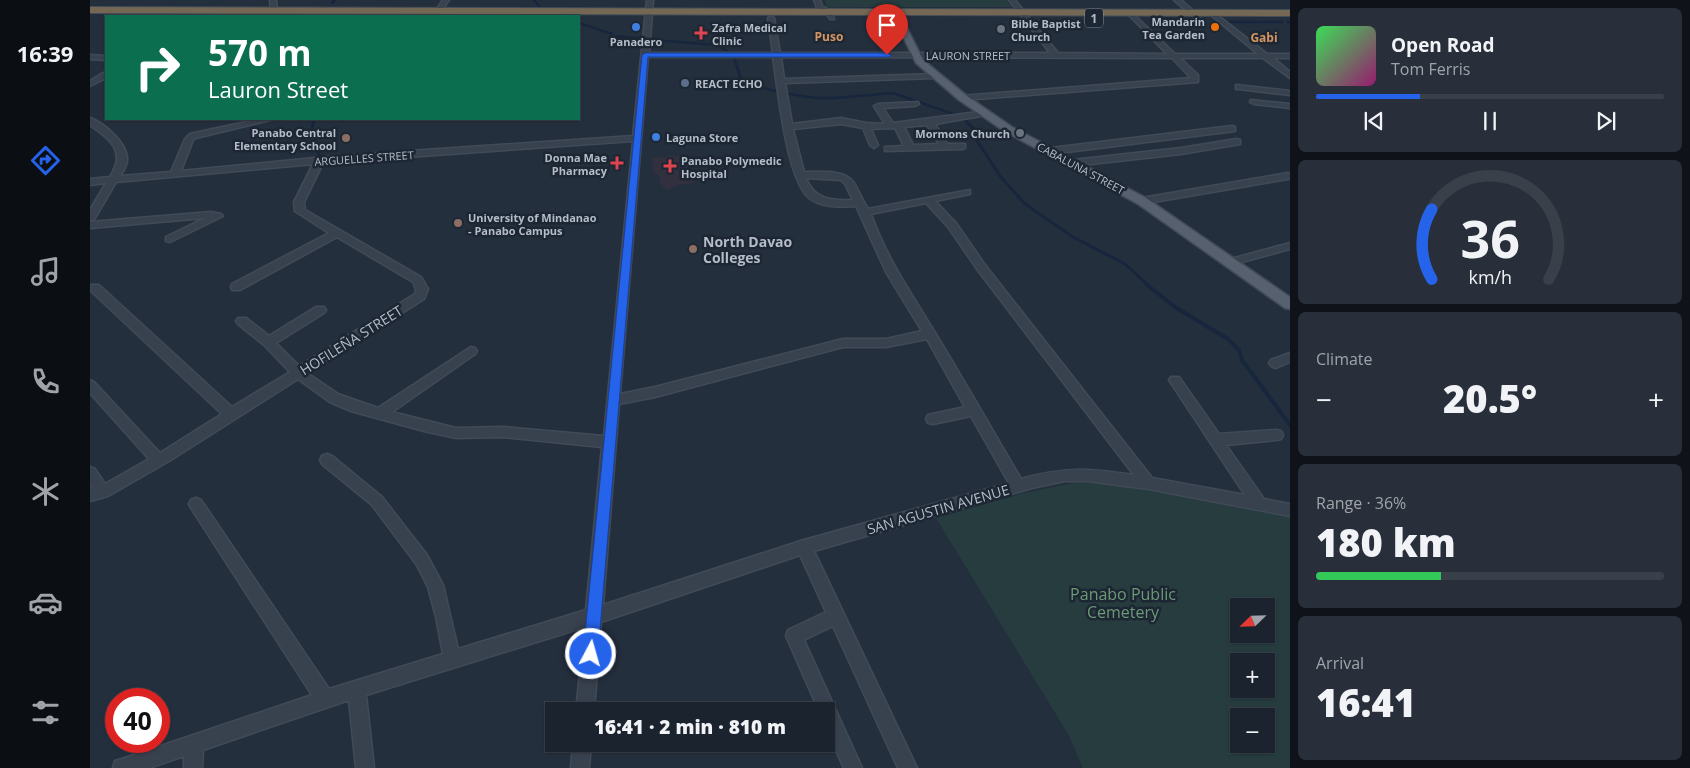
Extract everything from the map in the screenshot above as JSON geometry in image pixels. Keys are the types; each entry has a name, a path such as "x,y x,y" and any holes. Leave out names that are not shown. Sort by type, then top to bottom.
{"highway":[{"name":"1","path":"90,10 212,10 271,14 1132,15 1290,18"},
{"name":"1","path":"90,14 172,14 212,10"},
{"name":"1","path":"1214,16 1290,13"},
{"name":"1","path":"172,14 180,15"},
{"name":"1","path":"580,18 649,15 771,18 831,15"},
{"path":"90,18 105,18"}],"main road":[{"name":"CABALUNA STREET","path":"896,15 915,55 935,76 983,113 1142,202 1290,304"}],"street":[{"path":"271,14 273,0"},
{"path":"437,14 446,0"},
{"path":"586,702 650,0"},
{"path":"817,0 819,7 831,15"},
{"path":"1012,0 1055,55"},
{"path":"1177,0 1195,16"},
{"path":"963,98 1195,80 1195,77 1132,15"},
{"path":"1214,16 1288,74"},
{"path":"771,18 788,127 800,175 810,194 819,199 862,208 928,200 967,192"},
{"name":"LAURON STREET","path":"645,55 1290,56"},
{"path":"90,58 105,58"},
{"path":"90,84 105,76"},
{"path":"780,81 935,76"},
{"path":"1239,87 1290,93"},
{"path":"1254,102 1290,106"},
{"path":"910,148 878,106 915,104"},
{"path":"788,127 841,122 866,126 894,126 983,113"},
{"path":"175,174 189,139 193,136 266,120"},
{"path":"90,121 116,144 124,154 122,165 90,218"},
{"path":"929,122 944,146"},
{"path":"866,126 874,145"},
{"path":"1050,152 1232,129"},
{"name":"ARGUELLES STREET","path":"90,182 319,161 638,138"},
{"path":"1073,163 1181,151 1236,142"},
{"path":"888,149 962,146"},
{"name":"HOFILEÑA STREET","path":"97,493 158,460 232,415 420,296 422,289 417,280 303,214 298,206 319,161"},
{"path":"800,175 831,175 845,178 848,181 891,272 930,334 1018,486"},
{"path":"1142,202 1288,176"},
{"path":"928,200 952,225 981,267 1148,483"},
{"path":"90,225 211,214 218,216 170,239"},
{"path":"236,287 336,233"},
{"path":"1231,262 1290,246"},
{"path":"95,288 232,415"},
{"path":"268,342 320,310"},
{"path":"242,321 268,342 298,373 334,398 380,413 456,433 535,434 610,442"},
{"path":"614,400 655,392 843,343 886,343 930,334"},
{"path":"380,413 472,351"},
{"path":"1275,363 1290,358"},
{"path":"1175,380 1260,505"},
{"path":"90,385 158,460"},
{"path":"933,419 973,410"},
{"path":"1216,440 1276,435"},
{"path":"327,460 377,501 422,560 435,585 444,617 452,660"},
{"path":"90,473 97,493"},
{"name":"SAN AGUSTIN AVENUE","path":"122,768 325,700 594,616 804,546 1018,486 1065,475 1076,474 1148,483 1290,510"},
{"path":"196,504 325,700"},
{"path":"804,546 908,768"},
{"path":"836,616 794,636 853,768"},
{"path":"357,690 365,768"},
{"path":"193,768 194,744"},
{"path":"580,768 581,752"}],"shaded area":[{"name":"Panabo Polymedic Hospital","path":"683,155 695,183 678,185 667,190 660,184 659,174 655,174 651,158"}],"green space":[{"path":"825,0 1006,0 1012,7 827,7"},
{"name":"Panabo Public Cemetery","path":"1079,482 1117,485 1290,517 1290,768 1083,768 1068,734 936,518 1024,493"}],"waterway":[{"path":"332,3 335,0"},
{"path":"534,0 539,6"},
{"path":"1228,22 1282,22"},
{"path":"580,23 612,34"},
{"path":"617,36 641,39"},
{"path":"653,40 718,45 728,52"},
{"path":"734,58 742,82 778,92"},
{"path":"789,94 816,98 835,98 893,93 959,116"},
{"path":"313,125 314,120"},
{"path":"965,120 973,128 978,142 1000,176 1025,204 1073,237 1125,264 1149,286"},
{"path":"313,124 312,129 319,154"},
{"path":"1147,285 1175,307 1228,339 1239,350 1242,360 1290,425"}],"place":[{"name":"Panadero","path":"636,27"},
{"name":"Mandarin Tea Garden","path":"1215,27"},
{"name":"Bible Baptist Church","path":"1001,29"},
{"name":"Zafra Medical Clinic","path":"701,33"},
{"name":"REACT ECHO","path":"685,83"},
{"name":"Mormons Church","path":"1020,133"},
{"name":"Laguna Store","path":"656,137"},
{"name":"Panabo Central Elementary School","path":"346,138"},
{"name":"Donna Mae Pharmacy","path":"617,163"},
{"name":"Panabo Polymedic Hospital","path":"670,166"},
{"name":"University of Mindanao - Panabo Campus","path":"458,223"},
{"name":"North Davao Colleges","path":"693,249"}],"district":[{"name":"Puso","path":"829,36"},
{"name":"Gabi","path":"1264,37"}],"route":[{"path":"591,654 645,55 887,55"}]}
